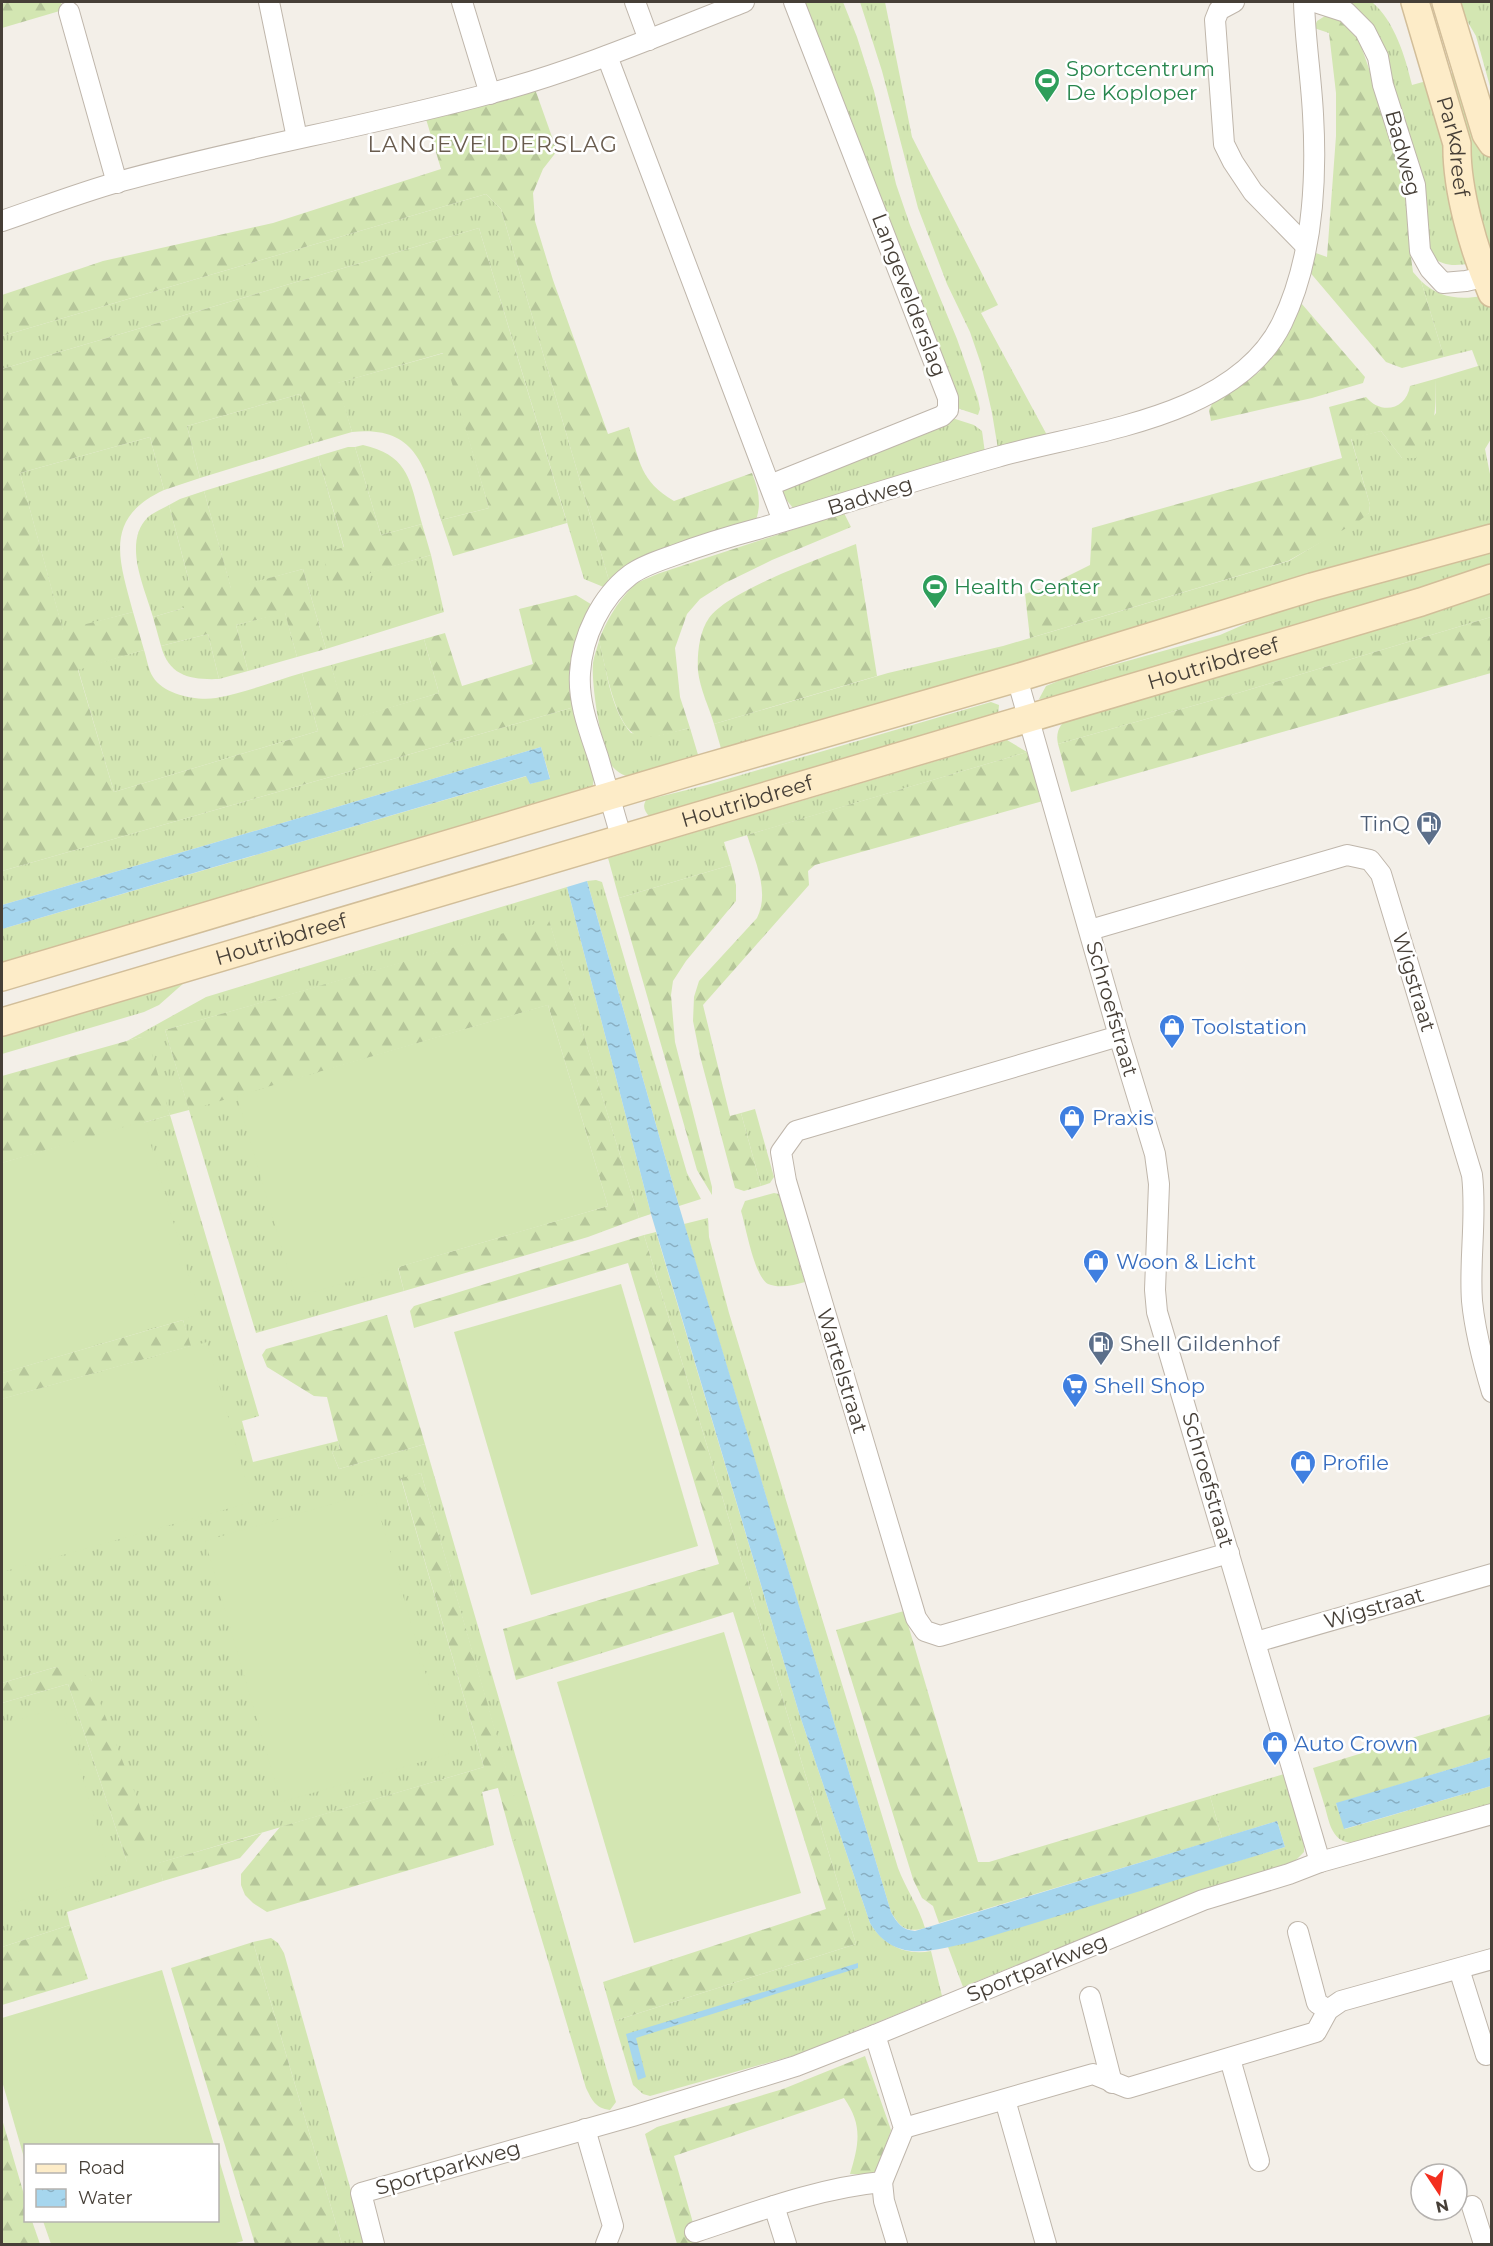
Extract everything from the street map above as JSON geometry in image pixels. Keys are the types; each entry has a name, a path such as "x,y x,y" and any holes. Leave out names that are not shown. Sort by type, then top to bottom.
{"main road":[{"name":"Parkdreef","path":"1415,2 1457,144 1456,164 1461,193 1489,281"},
{"name":"Parkdreef","path":"1446,2 1486,134 1491,142"},
{"name":"Houtribdreef","path":"2,977 610,796 1017,678 1312,587 1491,539"},
{"name":"Houtribdreef","path":"2,1022 1421,602 1491,578"}],"street":[{"path":"270,2 297,138"},
{"path":"462,2 490,94"},
{"path":"635,2 649,39"},
{"path":"2,221 117,183 297,138 490,94 607,56 744,2"},
{"name":"Langevelderslag","path":"770,485 942,416 948,410 948,398 795,2"},
{"path":"1234,2 1218,10 1215,20 1224,144 1233,162 1254,192 1305,245"},
{"name":"Badweg","path":"622,840 581,702 580,672 590,629 608,598 628,576 643,567 708,543 998,456 1113,430 1198,399 1236,378 1264,352 1282,323 1301,272 1310,212 1314,156 1313,114 1304,2"},
{"name":"Badweg","path":"1315,2 1346,12 1365,31 1378,57 1383,85 1415,185 1420,251 1430,269 1443,283 1489,281"},
{"path":"69,12 117,183"},
{"path":"607,56 783,521"},
{"name":"Schroefstraat","path":"1017,678 1155,1154 1159,1184 1155,1290 1157,1312 1320,1862"},
{"name":"Wigstraat","path":"1090,930 1347,855 1370,860 1382,874 1472,1175 1475,1199 1472,1300 1479,1348 1491,1392"},
{"name":"Wartelstraat","path":"1119,1036 796,1131 781,1152 786,1181 916,1618 925,1631 940,1636 1229,1553"},
{"name":"Wigstraat","path":"1256,1642 1491,1574"},
{"name":"Sportparkweg","path":"374,2244 361,2193 796,2066 1203,1900 1289,1874 1320,1862 1491,1814"},
{"path":"1298,1932 1317,2003 1328,2010"},
{"path":"904,2128 1093,2074 1128,2088 1230,2059 1316,2032 1328,2010 1341,2001 1491,1959"},
{"path":"1459,1969 1486,2055"},
{"path":"1090,1996 1112,2083"},
{"path":"875,2035 904,2128 882,2182 884,2201 897,2244"},
{"path":"1230,2059 1258,2160"},
{"path":"1005,2100 1046,2244"},
{"path":"585,2129 613,2226 606,2244"},
{"path":"695,2232 774,2206 855,2184 882,2182"},
{"path":"774,2206 786,2244"},
{"path":"1472,2206 1484,2244"}],"green space":[{"path":"61,2 63,10 2,28 2,4"},
{"path":"803,2 843,2 874,91 896,184 910,225 957,339 978,399 980,409 978,415 954,407"},
{"path":"860,2 885,2 912,137 998,305 981,313 1048,437 998,449 981,364 918,208 882,71"},
{"path":"1339,2 1372,2 1393,29 1412,85 1430,80 1473,263 1450,265 1430,256 1427,206 1420,168 1386,65"},
{"path":"1456,2 1491,2 1491,90 1476,36"},
{"path":"1325,16 1336,17 1359,40 1402,164 1412,221 1410,250 1413,272 1421,281 1444,357 1402,368 1386,362 1308,270 1313,252 1327,257 1336,136 1336,93 1329,33 1314,28 1317,21"},
{"path":"1462,71 1491,153 1491,260 1442,76"},
{"path":"535,89 557,151 543,169 533,193 535,221 553,280 608,434 629,427 643,470 654,486 674,501 752,473 759,500 758,514 753,527 610,584 501,209 486,194 2,336 2,295 103,261 273,223 441,169 426,119"},
{"path":"486,194 501,209 610,584 606,588 584,579 479,228 2,369 2,336"},
{"path":"479,228 567,523 453,556 441,520 489,508 443,353 338,383 352,432 314,443 300,394 187,426 200,478 164,490 150,437 20,473 63,630 133,612 144,650 78,670 114,792 318,731 302,673 331,665 347,720 439,693 424,639 445,633 462,686 533,664 519,609 576,595 594,606 578,706 2,871 2,369"},
{"path":"1421,281 1435,291 1450,296 1465,298 1482,296 1491,310 1492,419 1491,439 1485,449 1491,479 1491,525 1189,617 722,752 714,724 888,673 1003,646 1289,561 1369,513 1370,505 1351,438 1381,431 1402,458 1436,413 1435,379 1478,366 1472,350 1444,357"},
{"path":"1301,303 1365,377 1363,383 1312,398 1211,421 1209,410 1213,402 1259,372 1283,341"},
{"path":"444,353 489,508 441,520 430,484 415,454 405,443 392,436 374,432 352,432 337,383"},
{"path":"1435,379 1435,402 1431,429 1416,458 1402,458 1381,431 1351,439 1370,505 1369,513 1359,521 1288,561 1030,638 1025,594 1048,586 1090,565 1092,528 1342,458 1329,407 1366,397 1379,406 1392,407 1404,400 1410,386"},
{"path":"300,394 314,443 200,478 187,426"},
{"path":"949,417 974,425 982,431 985,453 794,509 783,496 783,489"},
{"path":"150,437 164,490 145,501 131,514 120,542 123,575 133,612 63,631 20,473"},
{"path":"363,445 391,456 400,464 411,484 422,524 381,535 355,447"},
{"path":"355,447 381,535 422,524 431,555 330,585 323,554 344,547 318,456"},
{"path":"318,456 344,548 330,584 431,555 444,612 326,649 303,569 231,589 204,491"},
{"path":"204,491 231,588 303,569 326,649 297,657 285,613 236,625 248,671 219,679 208,634 161,646 153,617 184,608 177,584 189,581 169,505"},
{"path":"169,505 189,581 184,608 153,617 138,566 137,540 140,528 148,517"},
{"path":"844,513 851,527 772,560 725,583 700,599 687,614 675,648 680,697 690,728 651,737 639,736 631,731 623,722 612,695 599,641 614,610 631,588 660,573"},
{"path":"856,544 877,676 714,724 698,671 699,644 709,618 720,607 755,586"},
{"path":"1491,552 1491,565 1456,578 1052,698 1039,699 1046,686 1063,679 1220,635 1277,610"},
{"path":"1491,588 1491,617 1058,744 1057,735 1060,728 1070,716"},
{"path":"285,612 297,657 248,671 236,625"},
{"path":"1491,617 1491,673 1071,792 1058,744"},
{"path":"208,634 219,679 190,677 175,670 169,664 161,646"},
{"path":"424,639 439,693 346,721 331,665"},
{"path":"599,641 618,713 631,733 656,736 690,728 699,758 652,773 634,776 623,775 612,766 604,746 594,686 593,663"},
{"path":"144,650 150,671 158,683 173,692 191,697 208,699 227,696 302,673 318,731 114,792 78,669"},
{"path":"991,702 999,705 998,716 653,817 649,816 644,809 646,800 707,785"},
{"path":"578,706 594,776 593,785 589,791 2,963 2,929 527,776 530,784 550,778 541,747 2,905 2,871"},
{"path":"1007,740 1027,752 724,842 731,865 619,898 608,858"},
{"path":"1027,752 1043,801 815,865 808,871 809,885 703,1005 730,1116 741,1113 761,1186 744,1191 735,1188 693,1021 694,997 699,981 757,918 761,908 760,876 747,835"},
{"path":"731,865 736,885 736,901 686,961 673,981 671,995 675,1042 712,1187 712,1195 697,1170 619,898"},
{"path":"587,881 602,882 687,1173 701,1199 679,1206"},
{"path":"567,887 651,1214 639,1218 549,921 165,1030 189,1109 548,1005 398,1268 404,1291 256,1333 189,1110 170,1115 141,1037 127,1041 206,997"},
{"path":"549,920 639,1218 588,1237 404,1291 398,1267 608,1206 548,1005 189,1110 165,1030"},
{"path":"185,982 159,1005 144,1012 2,1054 2,1035"},
{"path":"548,1005 608,1206 296,1297 237,1096"},
{"path":"141,1037 145,1039 150,1048 170,1115 2,1163 2,1076"},
{"path":"755,1109 774,1177 770,1183 761,1186 741,1113"},
{"path":"170,1115 259,1416 242,1421 253,1462 338,1441 340,1450 332,1452 339,1469 425,1444 616,2102 610,2110 597,2105 586,2088 512,1840 525,1836 421,1473 401,1479 484,1767 159,1863 163,1881 67,1912 70,1925 2,1947 2,1703 68,1684 127,1862 91,1679 56,1667 2,1683 2,1399 190,1346 183,1320 2,1373 2,1163"},
{"path":"144,1121 200,1314 2,1373 2,1163"},
{"path":"774,1193 779,1194 805,1282 782,1286 768,1284 755,1262 741,1211 745,1201"},
{"path":"708,1218 709,1237 729,1313 898,1868 925,1928 913,1930 905,1928 891,1912 684,1224"},
{"path":"656,1232 799,1713 870,1923 888,1943 896,1947 913,1952 931,1951 942,1996 799,2054 650,2096 643,2094 633,2085 614,2021 856,1944 644,1235"},
{"path":"644,1235 856,1944 614,2021 603,1982 826,1909 733,1612 516,1680 503,1629 719,1564 628,1263 414,1328 410,1311 414,1306"},
{"path":"621,1284 698,1546 531,1595 454,1332"},
{"path":"387,1315 425,1444 339,1469 332,1452 340,1449 327,1397 314,1396 267,1367 262,1355 266,1349"},
{"path":"183,1320 191,1346 2,1399 2,1373"},
{"path":"207,1342 252,1502 2,1572 2,1399"},
{"path":"421,1473 526,1837 512,1840 498,1788 482,1792 494,1845 267,1912 245,1895 241,1885 241,1874 280,1827 484,1767 401,1478"},
{"path":"373,1492 449,1754 281,1802 205,1541"},
{"path":"904,1611 978,1862 989,1862 1210,1796 1222,1838 939,1923 933,1906 922,1898 913,1879 836,1630"},
{"path":"724,1632 801,1893 634,1943 557,1682"},
{"path":"56,1667 78,1671 91,1679 151,1841 147,1855 127,1862 68,1684 2,1703 2,1683"},
{"path":"62,1707 111,1874 2,1906 2,1724"},
{"path":"1491,1714 1491,1757 1325,1807 1313,1768"},
{"path":"1284,1774 1304,1841 1304,1852 1295,1861 1179,1899 963,1987 948,1947 1285,1847 1277,1821 1222,1838 1210,1796"},
{"path":"1491,1786 1491,1804 1358,1843 1343,1841 1334,1833 1325,1807 1336,1803 1345,1829"},
{"path":"262,1833 240,1858 163,1881 158,1863"},
{"path":"70,1925 88,1979 2,2005 2,1947"},
{"path":"271,1938 278,1943 284,1953 366,2244 342,2244 253,1942"},
{"path":"253,1942 342,2244 255,2244 171,1968"},
{"path":"162,1970 214,2144 24,2144 24,2158 2,2081 2,2018"},
{"path":"865,2056 891,2130 876,2175 850,2174 858,2135 854,2117 844,2098 674,2156 699,2244 677,2244 645,2134 657,2127 783,2089"},
{"path":"2,2119 24,2195 24,2222 32,2222 40,2244 2,2244"},
{"path":"219,2159 243,2241 232,2244 51,2244 43,2222 219,2222"}],"water":[{"path":"541,747 550,779 530,784 526,776 2,929 2,905"},
{"path":"587,881 679,1206 895,1919 903,1927 915,1931 1277,1821 1285,1847 972,1942 930,1951 903,1950 891,1945 870,1923 799,1713 651,1214 567,887"},
{"path":"1491,1757 1491,1786 1344,1829 1336,1803"},
{"path":"858,1963 858,1968 636,2038 646,2077 638,2080 626,2034"}],"place":[{"name":"Sportcentrum De Koploper","path":"1047,104"},
{"name":"Health Center","path":"935,610"},
{"name":"TinQ","path":"1429,847"},
{"name":"Toolstation","path":"1172,1050"},
{"name":"Praxis","path":"1072,1141"},
{"name":"Woon & Licht","path":"1096,1285"},
{"name":"Shell Gildenhof","path":"1101,1367"},
{"name":"Shell Shop","path":"1075,1409"},
{"name":"Profile","path":"1303,1486"},
{"name":"Auto Crown","path":"1275,1767"}],"district":[{"name":"LANGEVELDERSLAG","path":"493,144"}]}
